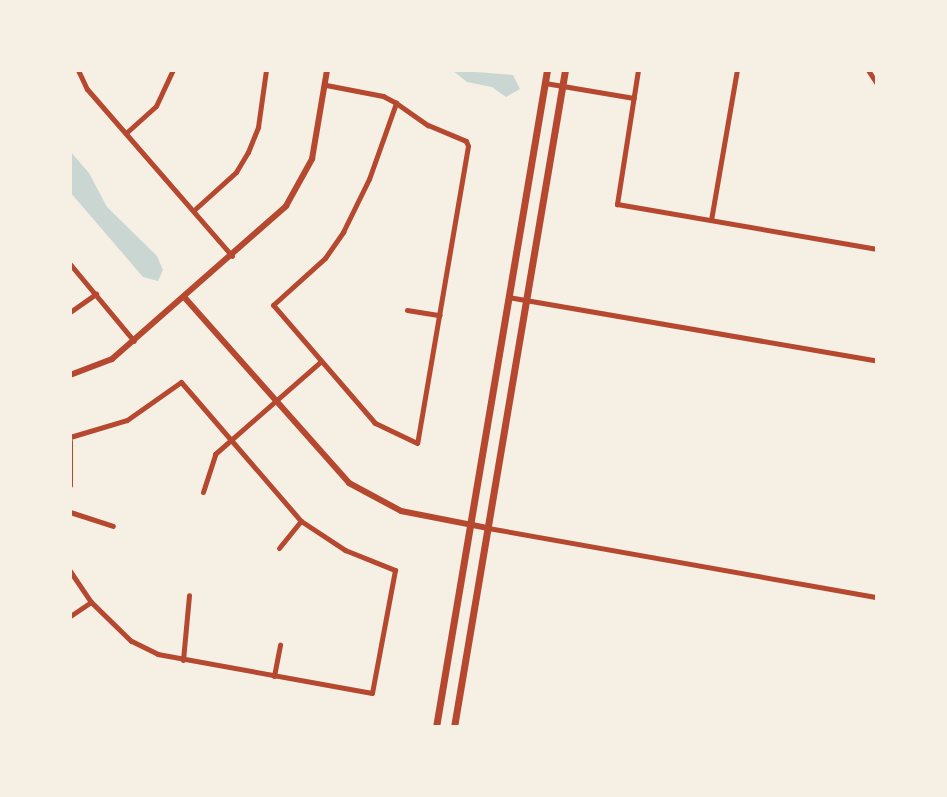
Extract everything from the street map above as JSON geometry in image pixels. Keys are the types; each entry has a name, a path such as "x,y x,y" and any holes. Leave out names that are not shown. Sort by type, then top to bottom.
{"main road":[{"path":"436,727 547,70"},
{"path":"454,727 565,70"}],"street":[{"path":"78,70 87,89 233,257"},
{"path":"126,133 156,106 173,70"},
{"path":"194,211 236,172 248,152 258,127 266,70"},
{"path":"70,375 92,370 134,341 233,257 296,192 317,141 327,70"},
{"path":"638,70 617,204 877,249"},
{"path":"711,220 737,70"},
{"path":"868,70 877,84"},
{"path":"545,83 634,98"},
{"path":"326,85 369,90 396,103 428,125 466,141 440,315 417,443 375,424 274,305 325,258 343,232 369,180 396,103"},
{"path":"70,264 134,341"},
{"path":"70,312 96,294"},
{"path":"508,297 877,361"},
{"path":"185,298 336,471 365,494 401,511 877,597"},
{"path":"407,310 440,315"},
{"path":"203,492 215,454 320,362"},
{"path":"70,485 70,439 127,420 181,382 228,441 301,520 345,550 395,570 372,693 183,660 131,641 91,602 70,571"},
{"path":"70,512 113,526"},
{"path":"279,548 301,520"},
{"path":"183,660 189,595"},
{"path":"70,616 91,602"},
{"path":"274,676 280,645"}],"shaded area":[{"path":"452,70 513,75 520,89 506,97 492,87 467,82"},
{"path":"70,151 89,173 107,207 157,256 163,270 158,281 143,277 70,192"}]}
